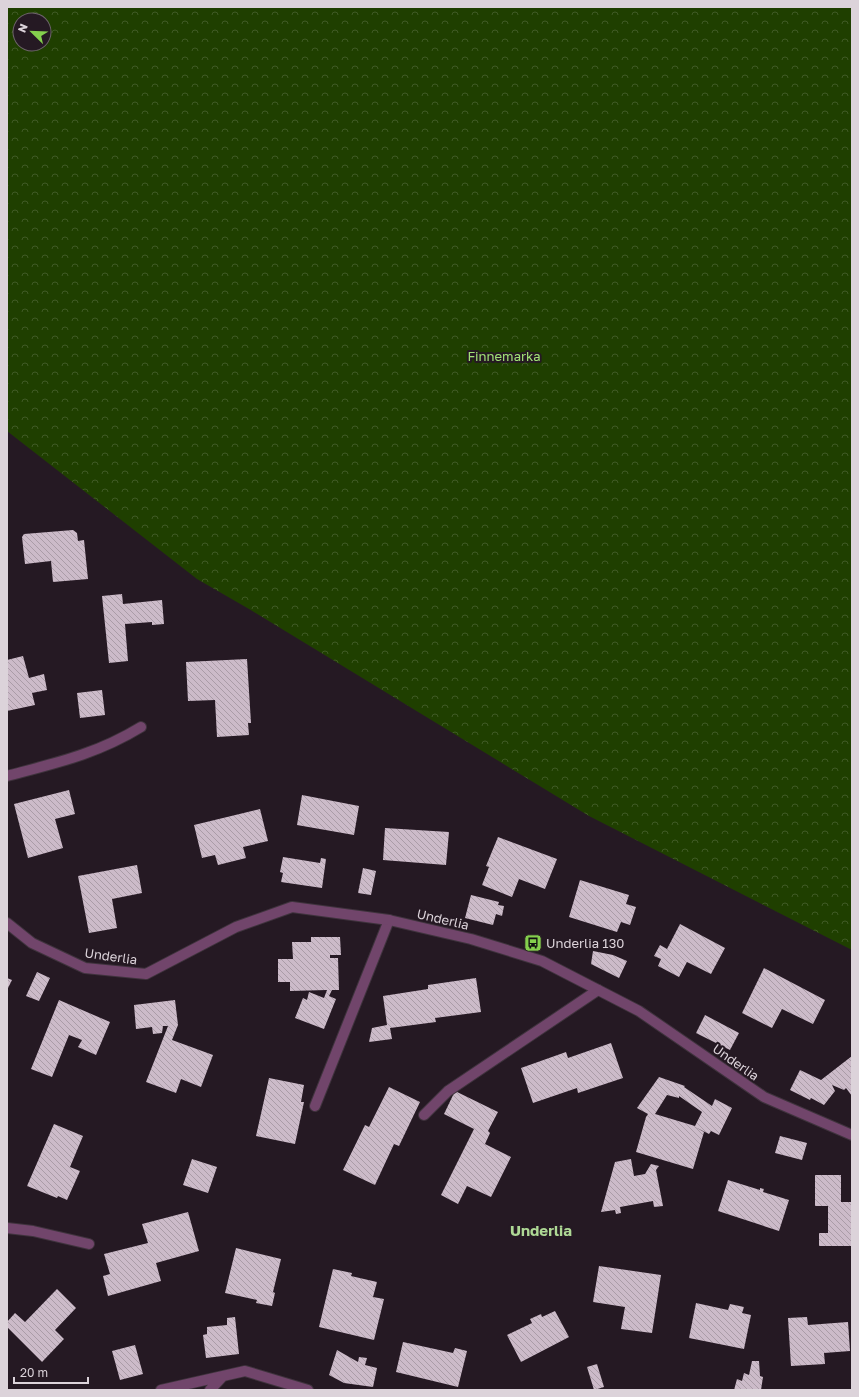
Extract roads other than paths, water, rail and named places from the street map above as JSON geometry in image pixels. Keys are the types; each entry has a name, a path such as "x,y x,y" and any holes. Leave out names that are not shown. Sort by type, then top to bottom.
{"street":[{"path":"7,776 87,754 116,742 141,727"},
{"name":"Underlia","path":"7,923 32,943 85,968 146,974 236,927 292,907 389,920 471,939 542,961 639,1011 764,1097 852,1135"},
{"path":"315,1106 389,920"},
{"path":"424,1115 448,1091 598,990"},
{"path":"7,1228 33,1230 89,1244"},
{"path":"161,1390 245,1371 308,1390"},
{"path":"210,1390 223,1376"}],"place":[{"name":"Underlia 130","path":"533,943"}],"district":[{"name":"Underlia","path":"541,1230"}],"park label":[{"name":"Finnemarka","path":"504,356"}]}
